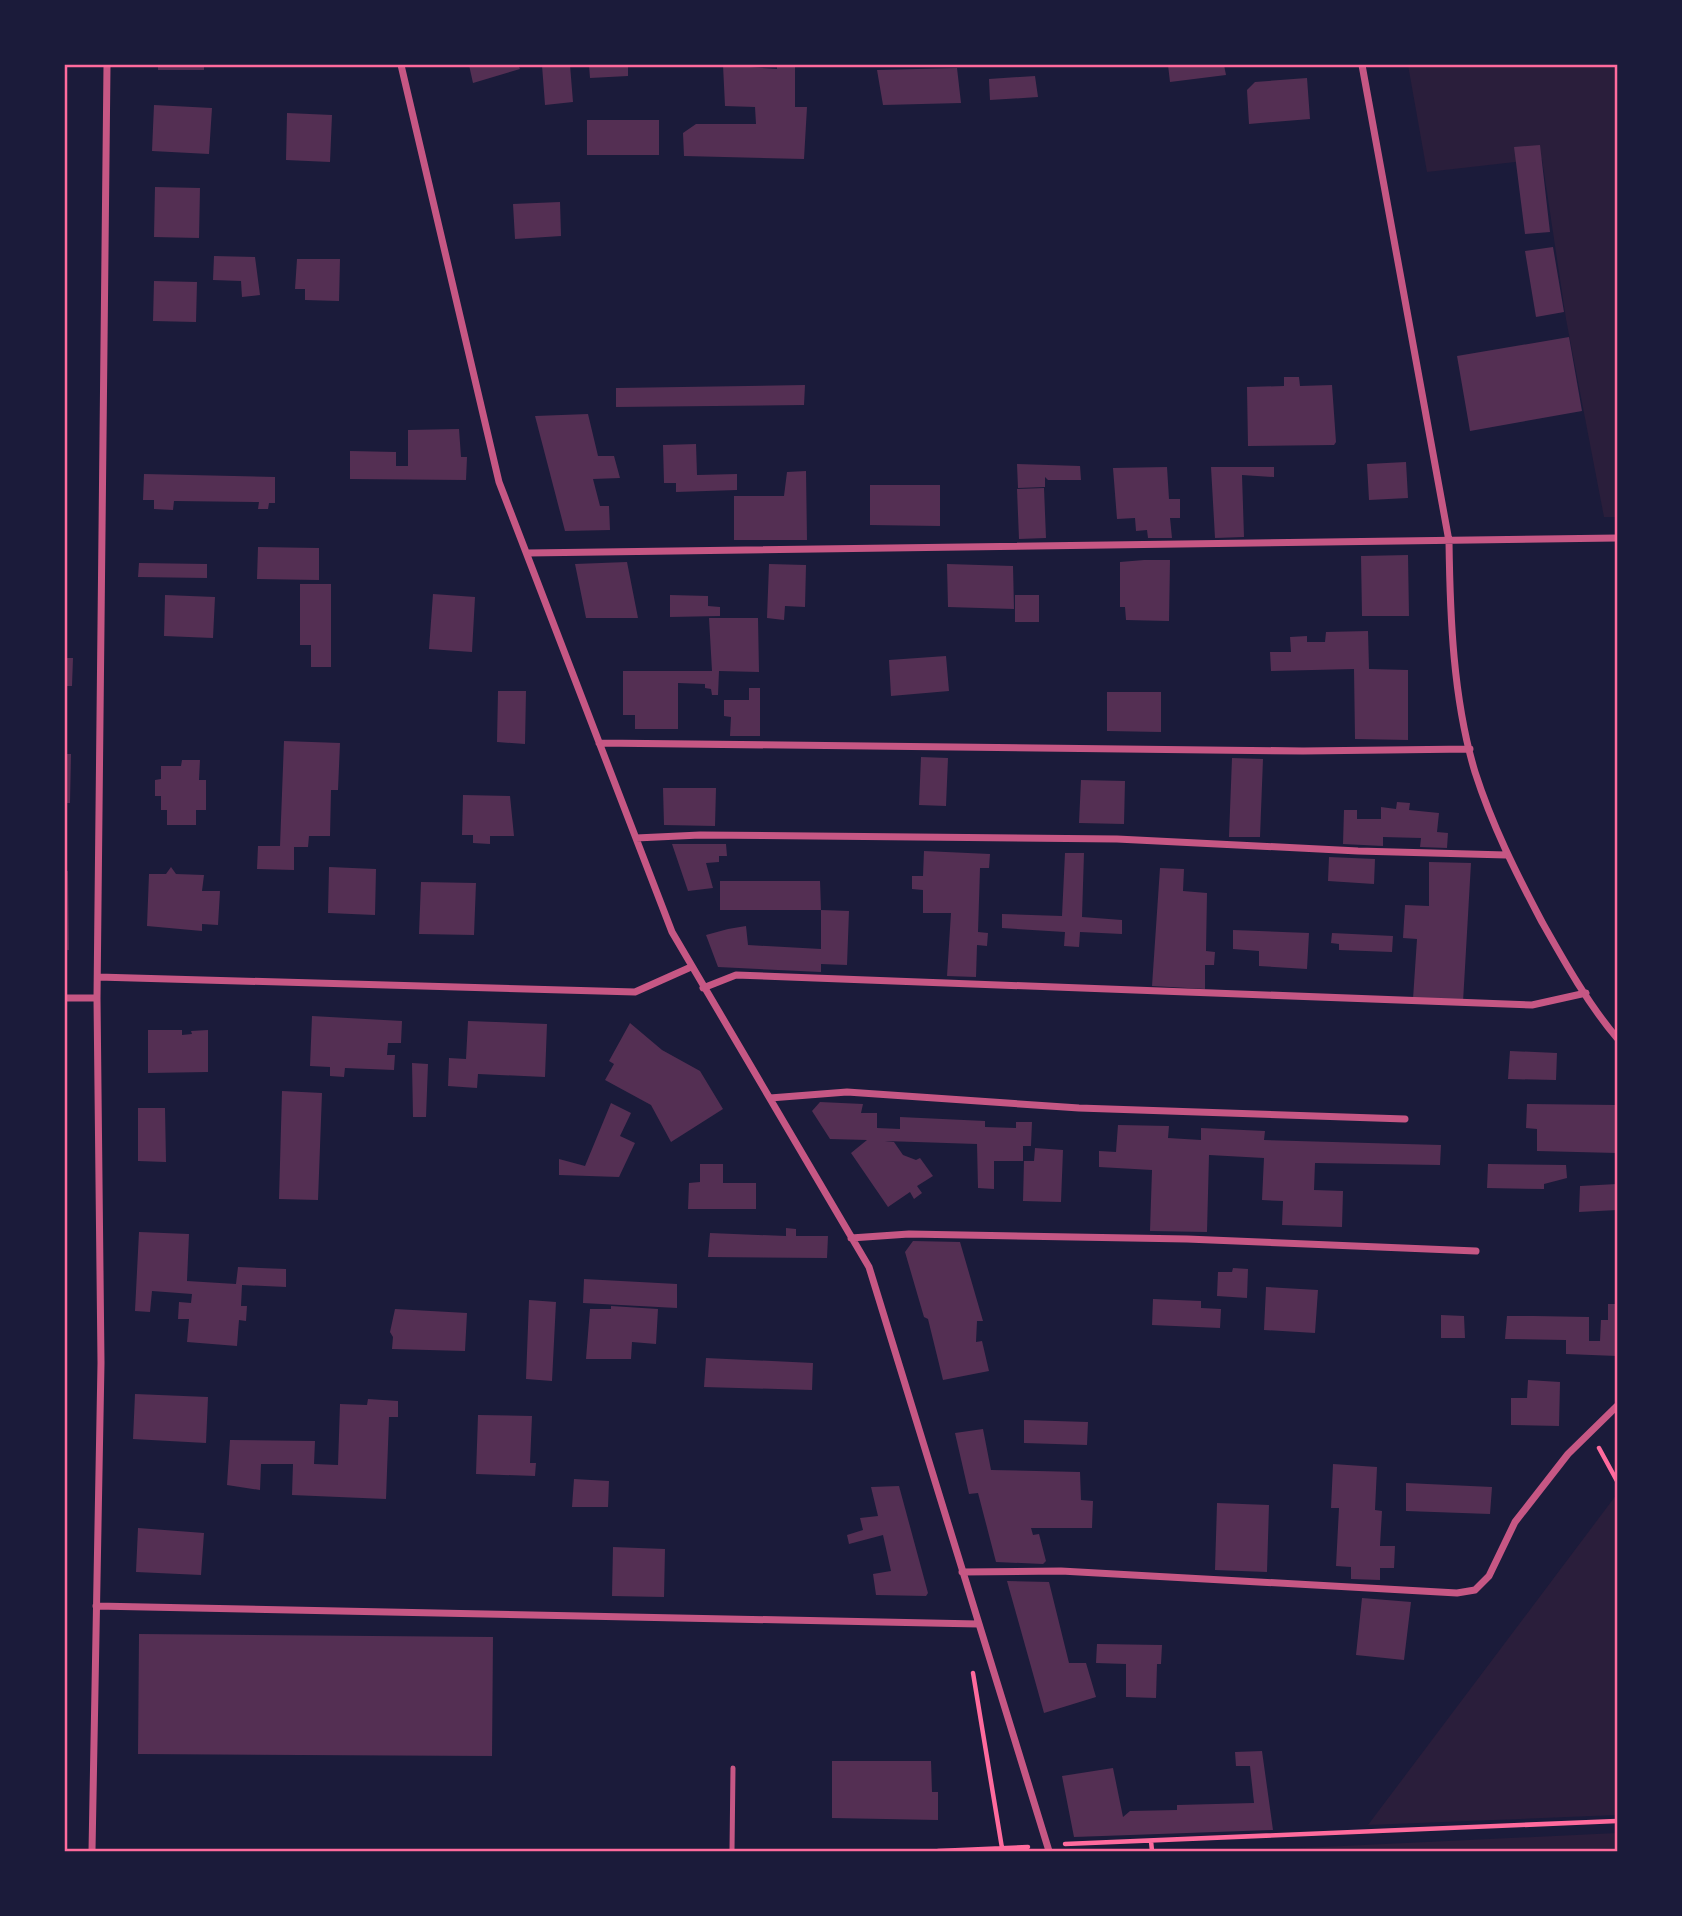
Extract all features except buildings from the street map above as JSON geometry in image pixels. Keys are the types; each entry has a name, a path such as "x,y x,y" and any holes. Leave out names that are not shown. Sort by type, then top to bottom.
{"street":[{"path":"92,1851 101,1363 97,998 107,65"},
{"path":"401,65 499,482 672,932 869,1267 1049,1851"},
{"path":"1362,65 1449,541 1450,611 1475,770 1506,855 1558,950 1617,1038"},
{"path":"528,553 1617,538"},
{"path":"599,743 696,742 1303,751 1470,749"},
{"path":"636,838 701,835 1117,838 1358,851 1506,855"},
{"path":"98,977 635,992 691,967"},
{"path":"703,988 736,975 1532,1005 1586,993"},
{"path":"65,998 97,998"},
{"path":"770,1098 847,1092 1079,1108 1405,1119"},
{"path":"851,1238 909,1234 1187,1239 1476,1251"},
{"path":"962,1572 1061,1571 1457,1593 1475,1590 1489,1576 1515,1522 1568,1454 1617,1406"},
{"path":"96,1606 978,1624"}],"lane":[{"path":"732,1851 733,1768"}],"path":[{"path":"1588,1435 1606,1457 1617,1481"},
{"path":"939,1851 1005,1848 971,1663"},
{"path":"1066,1844 1617,1821"},
{"path":"1151,1841 1152,1851"}],"shaded area":[{"path":"1408,65 1617,65 1617,517 1604,517 1566,319 1542,159 1427,172"},
{"path":"1617,1494 1617,1815 1368,1825"},
{"path":"1617,1833 1617,1848 1549,1851 1241,1851"}]}
